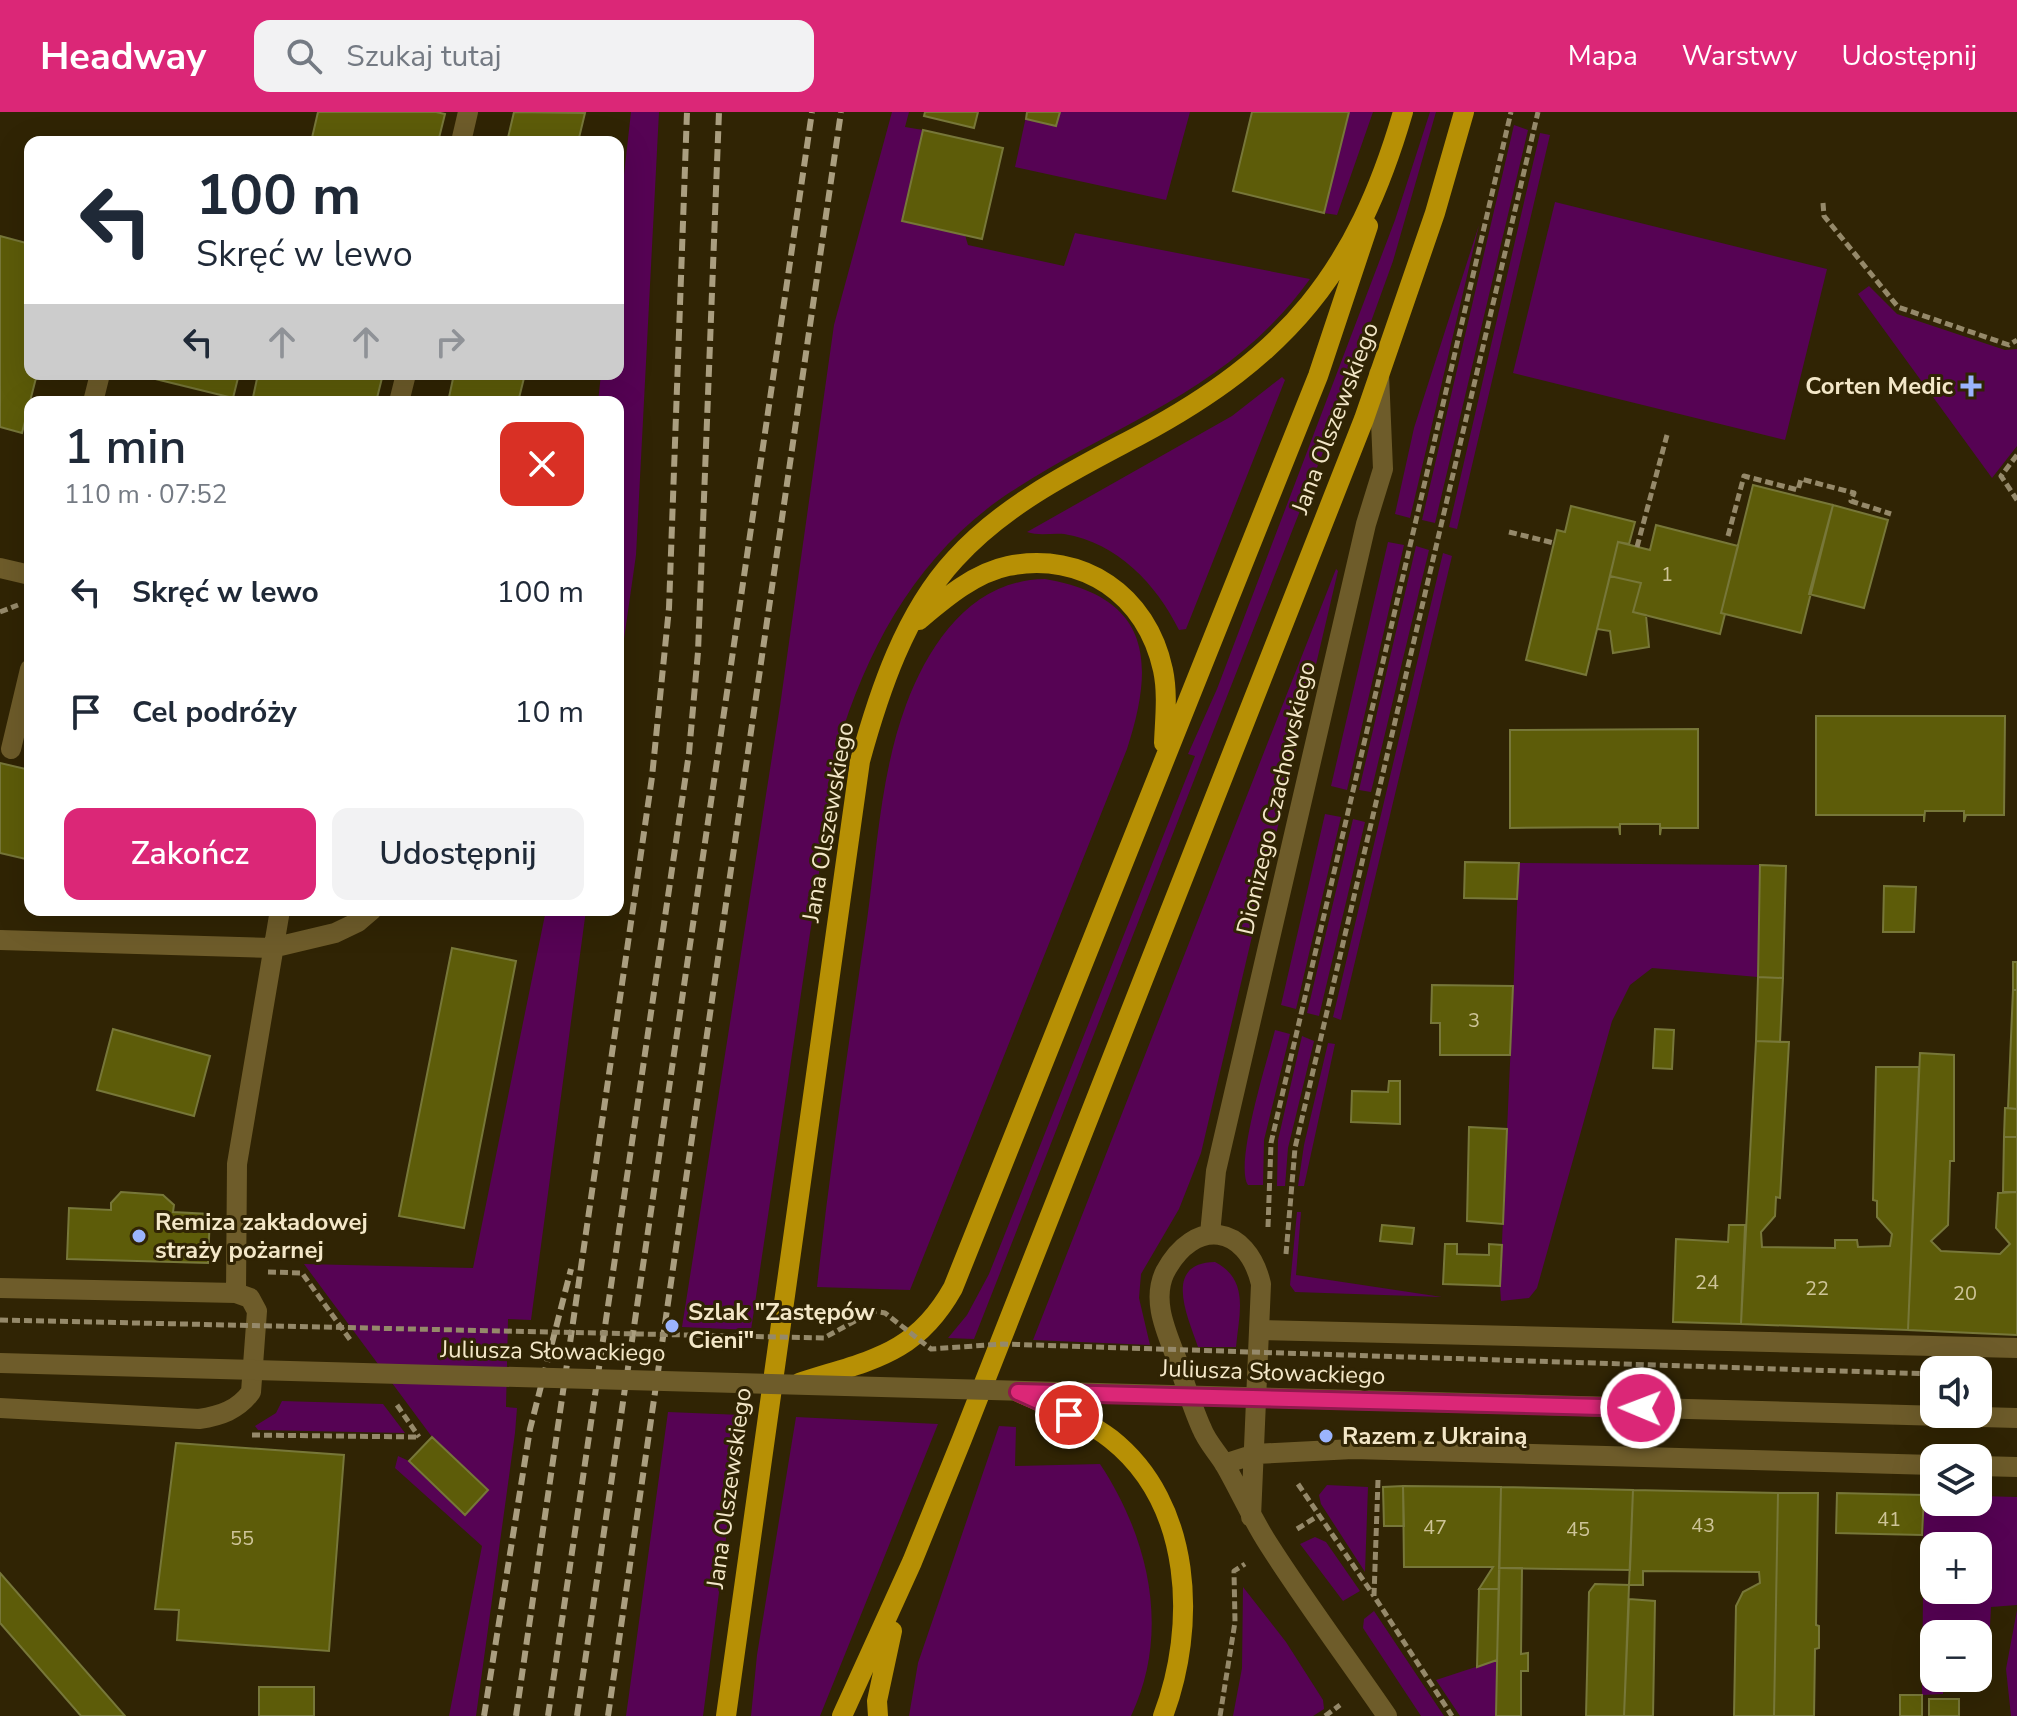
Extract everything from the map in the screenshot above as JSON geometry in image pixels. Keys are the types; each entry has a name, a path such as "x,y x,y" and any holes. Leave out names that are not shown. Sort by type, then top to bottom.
{"main road":[{"name":"Jana Olszewskiego","path":"726,1716 860,761 876,705 911,626 952,562 978,535 1049,484 1179,414 1225,385 1290,330 1319,293 1349,244 1391,154 1403,112"},
{"name":"Jana Olszewskiego","path":"842,1716 912,1562 1289,611 1379,374 1435,213 1464,112"},
{"path":"799,1383 880,1356 918,1335 953,1288 1318,376 1391,154"},
{"path":"911,626 971,582 1007,566 1047,563 1082,569 1114,588 1137,611 1153,635 1167,700 1163,763"},
{"path":"1018,1392 1094,1426 1114,1441 1152,1488 1171,1527 1182,1565 1185,1606 1180,1650 1163,1716"},
{"path":"878,1716 885,1655 912,1562"}],"street":[{"path":"462,136 468,112"},
{"name":"Dionizego Czachowskiego","path":"1210,1234 1216,1171 1366,524 1383,469 1379,374"},
{"path":"0,568 24,574"},
{"path":"11,749 24,694"},
{"path":"236,1293 237,1164 279,916"},
{"path":"0,940 272,948 335,933 365,916"},
{"path":"1251,1517 1262,1295 1255,1265 1237,1243 1210,1234 1194,1238 1182,1247 1161,1280 1159,1307 1203,1432 1224,1464 1251,1517 1387,1716"},
{"path":"0,1288 236,1293 250,1298 257,1311 253,1383 246,1398 234,1409 199,1419 0,1408"},
{"name":"Juliusza Słowackiego","path":"1260,1330 2017,1348"},
{"name":"Juliusza Słowackiego","path":"0,1363 2017,1418"},
{"path":"1224,1464 1255,1454 1353,1449 1920,1465"},
{"path":"1992,1466 2017,1467"}],"path":[{"path":"1269,1240 1271,1143 1511,112"},
{"path":"1285,1265 1295,1148 1538,112"},
{"path":"1823,203 1824,216 1898,307 2009,345 2017,340"},
{"path":"1637,547 1667,435"},
{"path":"2017,455 2001,476 2014,490 2017,500"},
{"path":"1728,536 1744,476 1798,490 1801,479 1854,493 1851,501 1891,514"},
{"path":"1509,532 1554,543"},
{"path":"0,1320 824,1338 873,1311 885,1313 918,1335 931,1349 1003,1344 1920,1374"},
{"path":"402,1412 419,1437"},
{"path":"1374,1596 1378,1474"},
{"path":"1297,1481 1452,1716"},
{"path":"1220,1716 1235,1622 1234,1571 1241,1566"},
{"path":"1325,1716 1340,1705"}],"shaded area":[{"path":"631,112 659,112 636,555 624,639 624,396 599,396 600,380 624,380 624,175"},
{"path":"892,112 909,112 905,127 923,130 903,221 965,235 968,245 1064,266 1075,233 1310,279 1278,317 1245,349 1209,377 1053,466 979,515 950,542 902,602 865,671 838,745 751,1330 682,1327 780,706 834,325"},
{"path":"1027,112 1190,112 1166,200 1015,167"},
{"path":"1349,112 1373,112 1337,215 1324,213"},
{"path":"1430,112 1436,112 1393,261 1331,432 974,1339 948,1338 967,1315 989,1274 1195,756 1188,754 1217,689 1395,220"},
{"path":"1514,125 1528,130 1435,523 1422,520"},
{"path":"1540,133 1550,135 1457,529 1449,527"},
{"path":"1555,202 1827,269 1785,440 1513,373"},
{"path":"1479,225 1410,518 1395,514 1414,428"},
{"path":"1869,286 1897,314 2005,350 2017,349 2017,446 1992,478 1858,294"},
{"path":"1282,377 1285,380 1186,629 1179,630 1159,597 1133,568 1102,546 1064,534 1027,532 1232,416"},
{"path":"1388,542 1404,545 1347,790 1331,786"},
{"path":"1416,546 1429,550 1371,792 1359,790"},
{"path":"1443,553 1452,556 1341,1020 1333,1017"},
{"path":"1336,569 1201,1153 1179,1209 1141,1274 1139,1298 1150,1345 1033,1340"},
{"path":"1045,579 1080,588 1106,601 1125,617 1136,637 1141,661 1141,687 1127,749 910,1290 817,1287 881,811 891,757 906,705 928,659 957,619 996,590 1019,582"},
{"path":"1325,814 1341,817 1296,1009 1281,1005"},
{"path":"1353,819 1365,822 1319,1016 1307,1013"},
{"path":"1519,863 1760,865 1758,977 1652,968 1630,985 1612,1021 1537,1288 1529,1298 1501,1301 1500,1286"},
{"path":"545,916 585,916 531,1320 508,1319 506,1407 517,1408 515,1433 476,1716 449,1716 482,1546 395,1468 398,1456 409,1461 465,1514 488,1490 432,1437 304,1264 473,1268"},
{"path":"1275,1030 1290,1034 1264,1140 1263,1185 1248,1185 1245,1156"},
{"path":"1302,1036 1314,1041 1288,1148 1285,1186 1277,1186 1278,1140"},
{"path":"1328,1043 1335,1044 1304,1186 1298,1186 1304,1145"},
{"path":"1297,1212 1301,1212 1296,1275 1442,1297 1295,1292 1290,1285"},
{"path":"1215,1262 1226,1269 1238,1288 1240,1310 1236,1347 1198,1347 1185,1307 1184,1281 1189,1271"},
{"path":"282,1401 383,1404 405,1433 258,1430 255,1426 276,1413"},
{"path":"668,1412 742,1415 703,1716 626,1716"},
{"path":"796,1417 938,1424 820,1716 751,1716 757,1655"},
{"path":"999,1426 1016,1427 1015,1466 1100,1464 1131,1523 1149,1586 1152,1619 1150,1652 1131,1716 909,1716 918,1663"},
{"path":"1327,1485 1368,1487 1365,1572 1321,1504 1319,1495"},
{"path":"1992,1496 2017,1497 2017,1605 1991,1607 1990,1620 1923,1620 1923,1604 1992,1604 1992,1532 1924,1532 1924,1516 1992,1516"},
{"path":"1315,1537 1326,1542 1360,1591 1343,1601 1300,1544"},
{"path":"1243,1587 1286,1642 1323,1700 1324,1709 1313,1716 1233,1716 1242,1668"},
{"path":"2017,1610 2017,1716 2011,1716 2006,1669"},
{"path":"1374,1611 1444,1716 1421,1716 1363,1628 1364,1619"},
{"path":"1497,1660 1496,1716 1460,1716 1436,1680"},
{"path":"1922,1692 1943,1692 1922,1695"}],"building":[{"path":"318,112 445,114 440,136 312,136"},
{"path":"514,112 585,113 579,136 508,136"},
{"path":"925,112 978,112 974,128 924,116"},
{"path":"1027,112 1060,112 1056,126 1026,119"},
{"path":"1252,112 1349,112 1324,213 1233,191"},
{"path":"923,130 1003,148 982,239 902,221"},
{"path":"0,236 24,242 24,380 35,380 31,396 24,396 22,433 0,427"},
{"path":"160,380 238,380 234,396"},
{"path":"257,380 382,380 378,396 253,396"},
{"path":"453,380 524,380 520,396 449,396"},
{"path":"1753,485 1833,505 1801,633 1721,613"},
{"path":"1833,505 1888,520 1864,608 1809,594"},
{"path":"1571,506 1635,522 1629,544 1618,542 1586,675 1526,660 1557,530 1565,532"},
{"path":"1656,525 1738,546 1721,613 1725,614 1720,634 1633,612 1641,583 1610,576 1618,542 1650,550"},
{"path":"1610,576 1641,583 1633,612 1646,615 1649,647 1613,653 1610,631 1597,629"},
{"path":"1816,716 2005,716 2004,815 1966,815 1964,822 1964,811 1925,811 1924,822 1924,815 1816,815"},
{"path":"1698,729 1698,828 1661,828 1660,835 1660,824 1620,824 1620,835 1619,827 1510,828 1510,730"},
{"path":"0,763 24,769 24,859 0,853"},
{"path":"1465,862 1519,863 1517,899 1464,898"},
{"path":"1760,865 1786,866 1783,978 1758,977"},
{"path":"1884,886 1916,887 1914,932 1883,932"},
{"path":"452,948 516,961 464,1228 399,1216"},
{"path":"2013,962 2017,962 2017,990 2013,990"},
{"path":"1758,977 1783,978 1780,1042 1756,1041"},
{"path":"1432,985 1513,986 1510,1055 1440,1055 1440,1023 1431,1023"},
{"path":"2013,990 2017,990 2017,1109 2008,1108"},
{"path":"113,1029 210,1056 194,1116 97,1090"},
{"path":"1655,1029 1674,1030 1672,1069 1653,1068"},
{"path":"1756,1041 1789,1042 1780,1198 1776,1197 1775,1216 1761,1232 1762,1247 1835,1248 1835,1240 1857,1240 1858,1247 1890,1246 1892,1234 1877,1217 1877,1201 1873,1200 1876,1067 1919,1067 1908,1330 1741,1324"},
{"path":"1920,1053 1954,1055 1954,1161 1950,1161 1948,1225 1931,1241 1941,1251 2000,1254 2010,1244 1996,1228 1998,1193 2017,1192 2017,1335 1908,1330"},
{"path":"1389,1081 1400,1081 1400,1124 1351,1122 1352,1091 1388,1092"},
{"path":"2005,1108 2017,1109 2017,1137 2004,1137"},
{"path":"1469,1127 1507,1129 1503,1224 1467,1221"},
{"path":"2004,1137 2017,1137 2017,1192 2003,1192"},
{"name":"Remiza zakładowej straży pożarnej","path":"121,1192 163,1195 174,1205 173,1212 210,1214 208,1263 67,1259 69,1208 111,1210 111,1203"},
{"path":"1382,1225 1414,1228 1412,1244 1380,1241"},
{"path":"1729,1225 1745,1225 1741,1324 1673,1322 1676,1239 1728,1242"},
{"path":"1445,1244 1457,1244 1457,1254 1489,1255 1489,1244 1502,1245 1500,1286 1443,1284"},
{"path":"432,1437 488,1490 465,1515 409,1461"},
{"path":"176,1443 344,1455 329,1651 177,1640 179,1610 155,1609"},
{"path":"1403,1486 1501,1487 1499,1589 1479,1589 1493,1567 1404,1567"},
{"path":"1403,1486 1404,1526 1384,1526 1383,1487"},
{"path":"1501,1487 1633,1490 1630,1570 1499,1568"},
{"path":"1633,1490 1778,1493 1774,1716 1734,1716 1736,1606 1743,1592 1760,1583 1759,1572 1643,1571 1643,1585 1629,1585"},
{"path":"1778,1493 1818,1493 1816,1625 1819,1626 1819,1648 1815,1649 1814,1716 1774,1716"},
{"path":"1837,1493 1920,1495 1920,1516 1923,1516 1920,1535 1836,1533"},
{"path":"1499,1568 1522,1568 1521,1654 1528,1653 1528,1671 1521,1671 1521,1716 1496,1716"},
{"path":"0,1573 125,1716 81,1716 0,1623"},
{"path":"1595,1584 1629,1585 1624,1716 1586,1716 1589,1592"},
{"path":"1479,1589 1499,1589 1497,1660 1477,1667"},
{"path":"1629,1599 1655,1601 1653,1716 1624,1716"},
{"path":"259,1687 314,1687 314,1716 259,1716"},
{"path":"1900,1695 1922,1695 1922,1716 1900,1716"},
{"path":"1929,1699 1959,1699 1959,1716 1929,1716"}],"railway":[{"path":"516,1716 652,777 669,608 687,112"},
{"path":"548,1716 689,753 698,652 719,112"},
{"path":"577,1716 812,112"},
{"path":"608,1716 841,112"},
{"path":"484,1716 530,1429 571,1269"}],"place":[{"name":"Corten Medic","path":"1971,386"},
{"name":"Remiza zakładowej straży pożarnej","path":"139,1236"},
{"name":"Szlak \"Zastępów Cieni\"","path":"672,1326"},
{"name":"Razem z Ukrainą","path":"1326,1436"}],"route":[{"path":"1069,1415 1018,1392 1641,1408"}]}
